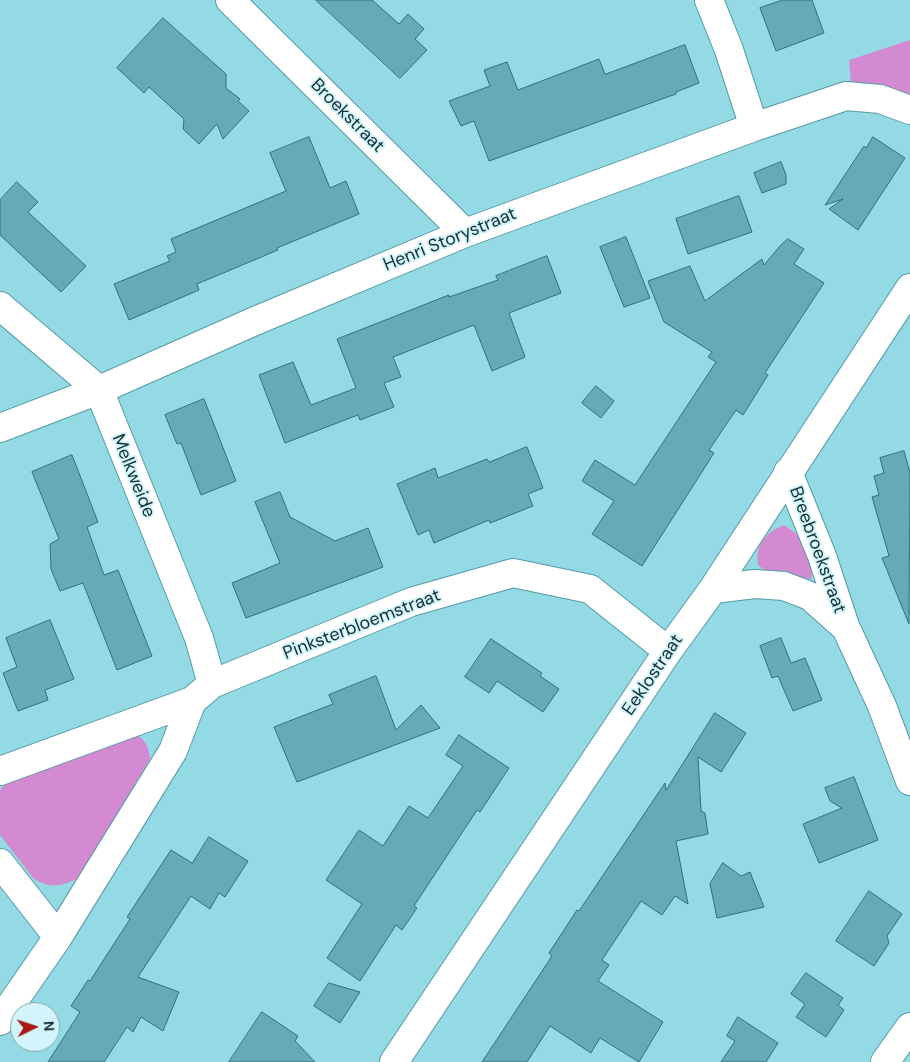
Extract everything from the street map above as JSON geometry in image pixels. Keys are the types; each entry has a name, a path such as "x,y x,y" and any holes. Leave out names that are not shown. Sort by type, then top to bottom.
{"street":[{"name":"Broekstraat","path":"230,0 465,233"},
{"path":"709,0 729,50 754,127"},
{"name":"Henri Storystraat","path":"0,428 99,390 255,321 465,233 754,127 846,96 880,99 910,110"},
{"name":"Eeklostraat","path":"394,1062 668,651 713,589 910,288"},
{"name":"Melkweide","path":"0,306 99,390 199,638 202,693"},
{"name":"Breebroekstraat","path":"788,472 822,556 846,628 882,706 910,780"},
{"name":"Pinksterbloemstraat","path":"0,771 202,693 410,602 514,573 590,589 668,651"},
{"name":"Breebroekstraat","path":"713,589 755,584 784,586 810,596 846,628"},
{"path":"0,1021 58,937 173,751 202,693"},
{"path":"0,862 58,937"},
{"path":"885,1062 910,1027"}],"shaded area":[{"path":"910,40 910,98 851,83 849,60"},
{"path":"784,525 797,534 812,570 811,579 767,572 758,565 758,551 763,540"},
{"path":"135,733 146,744 150,759 77,879 51,885 34,879 0,835 0,790 8,780"}],"building":[{"path":"316,0 372,0 399,24 408,14 424,29 415,39 427,50 400,78"},
{"path":"783,0 812,0 824,33 776,51 760,8"},
{"path":"163,18 226,74 226,88 240,99 238,101 249,111 223,139 217,124 199,144 183,129 184,119 149,87 144,93 117,68"},
{"path":"685,45 699,83 676,92 676,94 489,161 474,121 461,126 449,101 490,86 484,70 507,62 518,90 599,59 605,74"},
{"path":"309,137 330,188 346,181 359,214 197,284 199,290 129,320 114,284 170,261 167,256 176,252 171,239 286,191 270,153"},
{"path":"873,137 905,158 858,230 829,209 843,199 825,205 864,146 866,148"},
{"path":"781,162 786,175 786,184 762,193 754,173"},
{"path":"17,182 38,202 28,212 86,266 61,292 0,235 0,200"},
{"path":"739,196 752,232 688,254 676,219"},
{"path":"626,237 650,298 624,307 600,247"},
{"path":"788,239 804,249 794,264 824,283 765,373 768,375 743,415 736,410 709,450 714,453 642,566 592,534 614,501 582,481 595,460 635,485 716,362 708,357 712,352 664,322 648,281 690,266 705,301 762,259 764,265"},
{"path":"547,256 561,293 509,313 525,357 492,371 474,325 393,357 401,377 384,383 394,407 360,420 358,415 285,443 259,375 293,362 311,405 356,388 337,339 449,295 449,297 498,280 496,276"},
{"path":"596,386 614,401 601,418 582,403"},
{"path":"204,399 236,481 201,495 181,443 177,444 165,415"},
{"path":"527,447 543,488 528,494 533,506 490,523 489,520 434,543 429,530 418,535 397,484 435,468 438,478 487,459 489,462"},
{"path":"904,451 910,473 909,624 882,558 889,556 872,497 879,495 874,476 884,473 880,458"},
{"path":"72,455 98,522 87,527 104,575 118,570 152,656 117,670 83,583 60,591 51,569 50,544 59,539 32,472"},
{"path":"280,492 290,517 335,541 368,528 383,567 246,618 232,583 280,563 255,502"},
{"path":"50,620 74,679 45,690 48,700 18,711 3,673 17,667 6,638"},
{"path":"781,638 791,663 805,658 822,700 793,711 778,676 772,678 760,646"},
{"path":"491,639 542,673 540,676 559,689 543,712 497,681 489,693 465,677"},
{"path":"376,676 396,730 421,705 440,728 297,782 274,727 333,704 329,695"},
{"path":"715,713 746,733 721,772 698,757 701,811 705,813 708,834 676,841 688,904 675,896 662,915 641,901 602,960 609,965 598,981 663,1022 639,1062 600,1038 591,1053 550,1026 527,1062 482,1062 552,956 549,953 577,910 579,911 665,783 666,790"},
{"path":"459,735 509,768 480,812 477,810 414,906 417,908 402,930 396,925 360,981 327,958 362,904 326,880 359,830 383,846 409,806 428,818 463,766 446,755"},
{"path":"854,777 878,840 819,863 803,824 842,808 830,801 825,788"},
{"path":"209,837 248,861 225,897 219,893 210,909 191,896 138,977 179,992 163,1031 141,1017 133,1032 127,1027 104,1062 48,1062 54,1052 60,1052 60,1043 80,1012 71,1006 88,980 90,981 130,919 127,917 171,850 192,863"},
{"path":"723,863 741,876 750,872 764,907 717,918 710,884"},
{"path":"869,891 902,914 887,936 889,943 874,966 836,941"},
{"path":"806,973 843,998 838,1005 844,1010 826,1037 796,1017 805,1004 791,994"},
{"path":"329,983 360,992 340,1023 314,1006"},
{"path":"262,1012 298,1036 295,1041 315,1062 229,1062"},
{"path":"738,1017 778,1043 766,1062 721,1062 735,1041 727,1036"}]}
